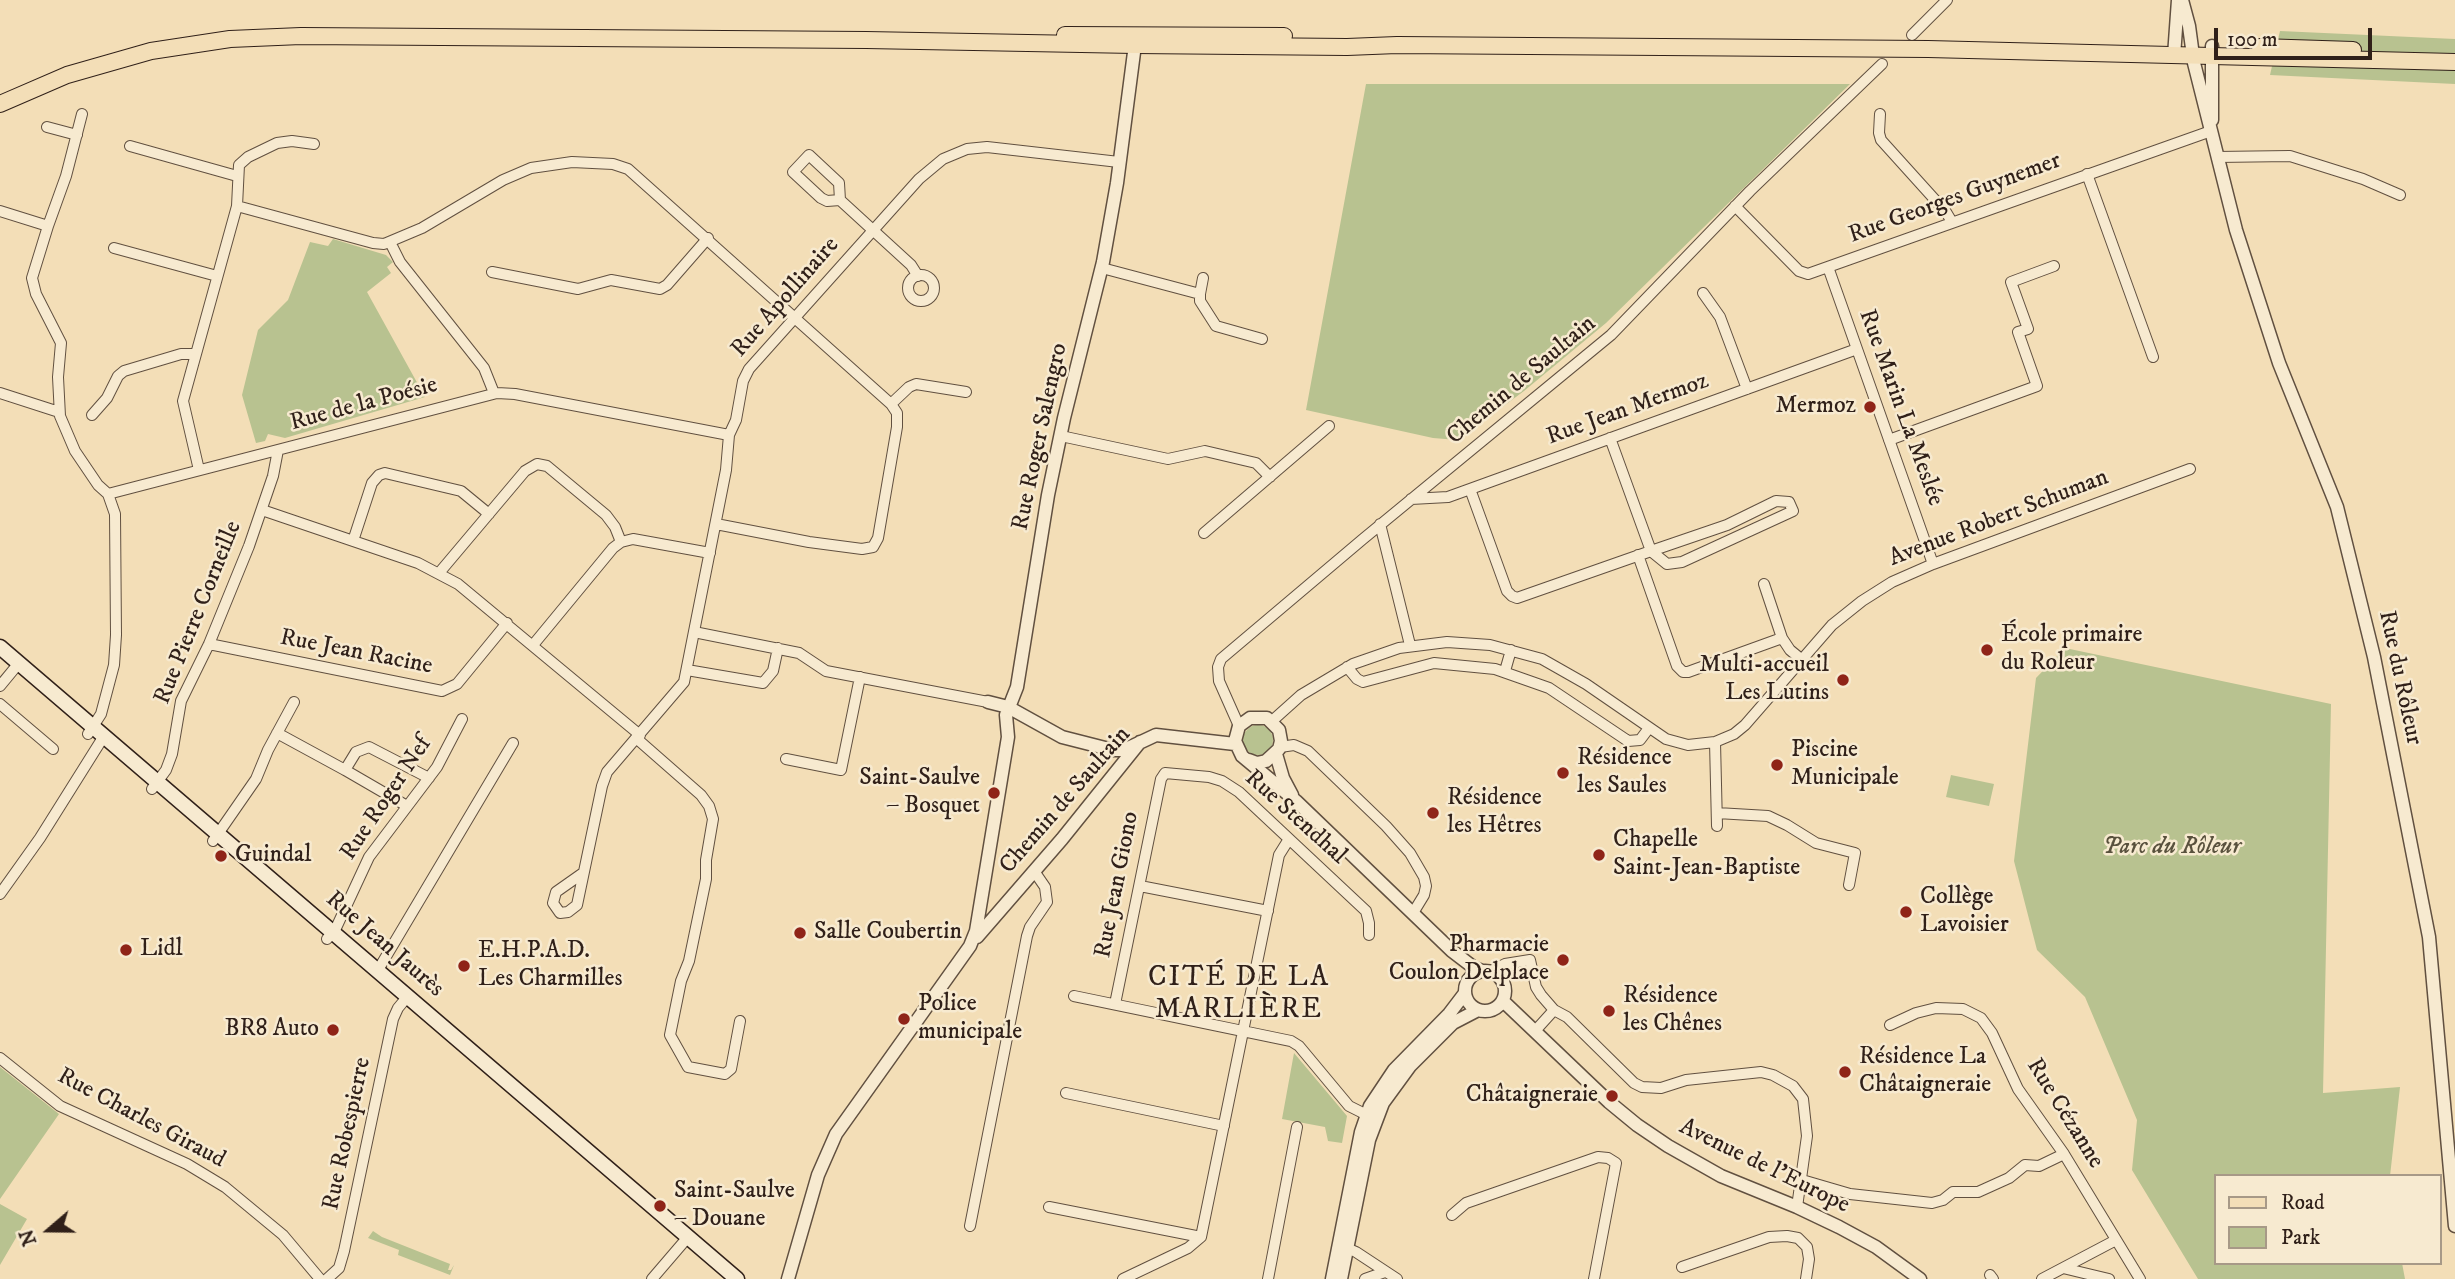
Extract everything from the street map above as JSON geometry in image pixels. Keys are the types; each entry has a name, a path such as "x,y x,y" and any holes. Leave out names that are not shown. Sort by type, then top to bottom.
{"main road":[{"path":"0,104 58,78 118,59 190,44 243,38 362,36 951,41 1136,39 1347,47 1397,45 2212,51 2455,61"},
{"name":"Rue Jean Jaurès","path":"0,647 16,667 685,1240 737,1279"},
{"name":"Rue Jean Jaurès","path":"0,659 16,667"},
{"name":"Rue Jean Jaurès","path":"330,935 378,971 405,1000"},
{"name":"Rue Jean Jaurès","path":"685,1240 724,1279"}],"street":[{"path":"1912,35 1947,0"},
{"name":"Rue du Rôleur","path":"2180,0 2183,51 2211,131 2239,240 2264,322 2340,517 2374,657 2429,937 2455,1226"},
{"name":"Rue Roger Salengro","path":"1007,731 1008,707 1017,687 1048,495 1102,268 1136,39"},
{"name":"Rue du Rôleur","path":"2211,131 2212,51"},
{"name":"Chemin de Saultain","path":"1239,726 1219,681 1218,667 1221,659 1380,524 1611,335 1735,206 1882,64"},
{"path":"0,894 40,838 96,735 111,677 116,641 115,519 108,494 75,450 59,412 61,343 35,290 32,278 66,176 82,114"},
{"path":"1880,114 1881,140 1952,222"},
{"path":"47,127 77,135"},
{"name":"Rue Georges Guynemer","path":"1735,206 1799,271 1808,274 2211,131"},
{"path":"199,470 183,405 237,206 239,165 243,160 271,145 292,141 314,144"},
{"path":"130,146 237,176"},
{"name":"Rue Apollinaire","path":"583,873 605,776 680,690 687,670 728,458 729,435 736,420 747,373 933,166 949,156 967,149 987,147 1119,162"},
{"path":"840,201 839,183 809,155 793,172 824,200 840,201 911,265 918,276"},
{"path":"2217,157 2280,155 2296,158 2362,179 2400,195"},
{"path":"237,206 373,243 390,242 422,228 512,176 536,167 566,162 606,163 628,169 891,404 897,414 878,538 873,547 862,549 808,542 716,524"},
{"path":"2087,174 2153,356"},
{"path":"0,211 48,226"},
{"path":"492,272 578,289 611,280 660,289 667,285 708,238"},
{"path":"390,242 400,262 484,368 494,393"},
{"path":"114,248 217,276"},
{"path":"1889,440 2037,386 2018,332 2028,328 2011,282 2054,266"},
{"name":"Rue Marin La Meslée","path":"1828,267 1933,564"},
{"path":"1102,268 1199,294"},
{"path":"1203,278 1200,301 1216,326 1262,339"},
{"path":"1703,293 1720,317 1747,389"},
{"name":"Rue Jean Mermoz","path":"1411,499 1439,499 1470,489 1857,349"},
{"path":"92,415 107,398 118,376 124,371 181,354 196,354"},
{"path":"891,404 916,384 966,392"},
{"path":"0,393 59,412"},
{"name":"Rue de la Poésie","path":"108,494 494,393 515,394 729,435"},
{"path":"1204,533 1329,426"},
{"path":"1061,436 1168,459 1205,451 1256,463 1270,477"},
{"path":"1470,489 1507,591 1514,598 1521,597 1638,555 1651,551 1727,525 1776,501 1787,501 1793,506 1791,514 1678,564 1667,564 1651,551 1610,438"},
{"name":"Rue Pierre Corneille","path":"155,785 166,770 174,748 183,698 209,644 262,510 278,450"},
{"path":"439,573 528,468 545,464 606,515 621,542"},
{"name":"Avenue Robert Schuman","path":"1715,742 1734,734 1745,725 1832,625 1892,582 1933,564 2190,470"},
{"path":"353,541 372,483 379,475 386,473 461,491 489,514"},
{"path":"262,510 409,559 470,592 638,736 701,795 709,806 713,819 706,860 706,879 670,1035 688,1066 724,1074 730,1069 740,1021"},
{"path":"1380,524 1410,645"},
{"path":"533,645 613,548 621,542 637,540 710,553"},
{"path":"1638,555 1677,666 1683,672 1782,639"},
{"path":"1764,584 1782,639 1801,659"},
{"name":"Rue Jean Racine","path":"209,644 442,691 450,689 460,681 507,623"},
{"path":"694,632 804,654 826,671 1008,707 1062,737 1114,750 1124,750 1140,742"},
{"path":"1272,721 1301,695 1348,667 1375,655 1410,645 1447,642 1483,644 1511,650 1560,668 1666,739 1682,744 1715,742 1717,826"},
{"path":"687,670 763,683 773,671 778,648"},
{"path":"1505,671 1511,650"},
{"path":"1348,667 1357,679 1363,682 1434,663 1505,671 1553,691 1628,741 1640,740 1649,729"},
{"path":"0,686 16,667"},
{"path":"786,759 841,770 860,677"},
{"path":"216,837 256,779 294,702"},
{"path":"970,946 982,901 1007,731 1000,713 988,702"},
{"path":"0,704 53,749"},
{"path":"1296,801 1283,778 1278,750 1280,733 1272,721 1256,717 1245,720 1236,733 1235,744 1240,754 1296,801 1452,951 1471,966 1498,975 1504,984 1503,1001 1491,1010 1478,1010 1455,1021 1410,1066 1371,1117"},
{"name":"Rue Roger Nef","path":"330,935 369,858 429,778 462,719"},
{"path":"1007,731 1024,725 1039,725"},
{"path":"277,733 407,806"},
{"name":"Chemin de Saultain","path":"982,901 988,909 998,911 1140,742 1162,735 1235,744"},
{"path":"378,971 513,743"},
{"path":"1248,761 1263,762 1278,750 1297,745 1308,751 1405,847 1422,872 1426,886 1424,895 1413,913"},
{"path":"345,770 356,752 369,747 429,778"},
{"path":"1114,750 1120,760 1118,768"},
{"name":"Rue Stendhal","path":"1163,774 1171,772 1222,781 1244,797 1366,911 1369,935"},
{"name":"Rue Jean Giono","path":"1115,1004 1163,774"},
{"path":"1717,813 1768,816 1816,843 1855,853 1849,885"},
{"path":"1123,1279 1188,1248 1201,1237 1279,855 1289,839"},
{"path":"970,1226 1027,936 1047,902 1045,887 1034,871"},
{"path":"1140,886 1268,911"},
{"path":"788,1279 818,1175 836,1134 998,911"},
{"path":"1452,951 1470,1004 1478,1010"},
{"path":"1332,1279 1343,1247 1371,1117 1390,1076 1449,1014 1471,976 1505,964 1530,960 1538,991 1554,1010 1567,1017 1634,1083 1646,1088 1661,1088 1686,1080 1757,1072 1768,1073 1798,1091 1804,1104 1807,1136 1797,1206"},
{"path":"1074,996 1243,1030 1297,1044 1349,1106 1371,1117"},
{"name":"Rue Robespierre","path":"327,1279 339,1268 344,1251 393,1019 405,1000"},
{"name":"Avenue de l'Europe","path":"1503,1001 1601,1095 1644,1130 1710,1171 1797,1206 1867,1242 1920,1279"},
{"name":"Rue Cézanne","path":"1890,1025 1916,1013 1936,1008 1956,1008 1976,1015 1989,1027 2026,1100 2064,1154 2140,1279"},
{"path":"1535,1031 1554,1010"},
{"name":"Rue Charles Giraud","path":"0,1058 60,1106 187,1164 225,1187 283,1235 320,1279"},
{"path":"1066,1093 1224,1125"},
{"path":"1268,1279 1297,1127"},
{"path":"1802,1180 1850,1194 1932,1203 1940,1202 1956,1191 1979,1192 2009,1178 2020,1168 2041,1165 2064,1154"},
{"path":"1452,1215 1466,1203 1598,1157 1608,1158 1616,1163 1594,1279"},
{"path":"1049,1208 1201,1237"},
{"path":"1682,1267 1769,1237 1787,1236 1798,1238 1807,1247 1810,1259 1806,1279"},
{"path":"652,1279 685,1240"},
{"path":"2042,1279 2116,1240"},
{"path":"1343,1247 1397,1279"},
{"path":"1341,1279 1343,1247"},
{"path":"2063,1268 2109,1279"},
{"path":"1365,1279 1385,1272"}],"green space":[{"path":"2280,31 2455,39 2455,84 2270,75"},
{"path":"1366,84 1850,84 1606,323 1524,391 1458,440 1433,438 1306,410"},
{"path":"333,239 386,255 393,262 387,267 391,273 367,292 425,397 285,438 268,434 265,441 256,443 242,395 258,330 288,300 310,242 328,246"},
{"name":"Parc du Rôleur","path":"2065,648 2331,704 2323,1093 2400,1087 2390,1174 2214,1174 2214,1265 2402,1265 2405,1279 2198,1279 2132,1170 2137,1120 2085,997 2037,950 2014,861 2036,678"},
{"path":"1258,725 1269,729 1273,740 1269,751 1258,755 1247,751 1243,740 1247,729"},
{"path":"1951,775 1994,784 1989,806 1946,797"},
{"path":"1294,1053 1347,1116 1342,1143 1328,1141 1325,1127 1282,1119"},
{"path":"0,1067 59,1114 0,1199"},
{"path":"0,1204 27,1219 0,1265"},
{"path":"373,1231 450,1264 448,1270 454,1265 450,1275 398,1255 399,1250 368,1238"}],"place":[{"name":"Mermoz","path":"1870,407"},
{"name":"École primaire du Roleur","path":"1987,650"},
{"name":"Multi-accueil Les Lutins","path":"1843,680"},
{"name":"Piscine Municipale","path":"1777,765"},
{"name":"Résidence les Saules","path":"1563,773"},
{"name":"Saint-Saulve – Bosquet","path":"994,793"},
{"name":"Résidence les Hêtres","path":"1433,813"},
{"name":"Chapelle Saint-Jean-Baptiste","path":"1599,855"},
{"name":"Guindal","path":"221,856"},
{"name":"Collège Lavoisier","path":"1906,912"},
{"name":"Salle Coubertin","path":"800,933"},
{"name":"Lidl","path":"126,950"},
{"name":"Pharmacie Coulon Delplace","path":"1563,960"},
{"name":"E.H.P.A.D. Les Charmilles","path":"464,966"},
{"name":"Résidence les Chênes","path":"1609,1011"},
{"name":"Police municipale","path":"904,1019"},
{"name":"BR8 Auto","path":"333,1030"},
{"name":"Résidence La Châtaigneraie","path":"1845,1072"},
{"name":"Châtaigneraie","path":"1612,1096"},
{"name":"Saint-Saulve – Douane","path":"660,1206"}],"district":[{"name":"CITÉ DE LA MARLIÈRE","path":"1239,995"}]}
